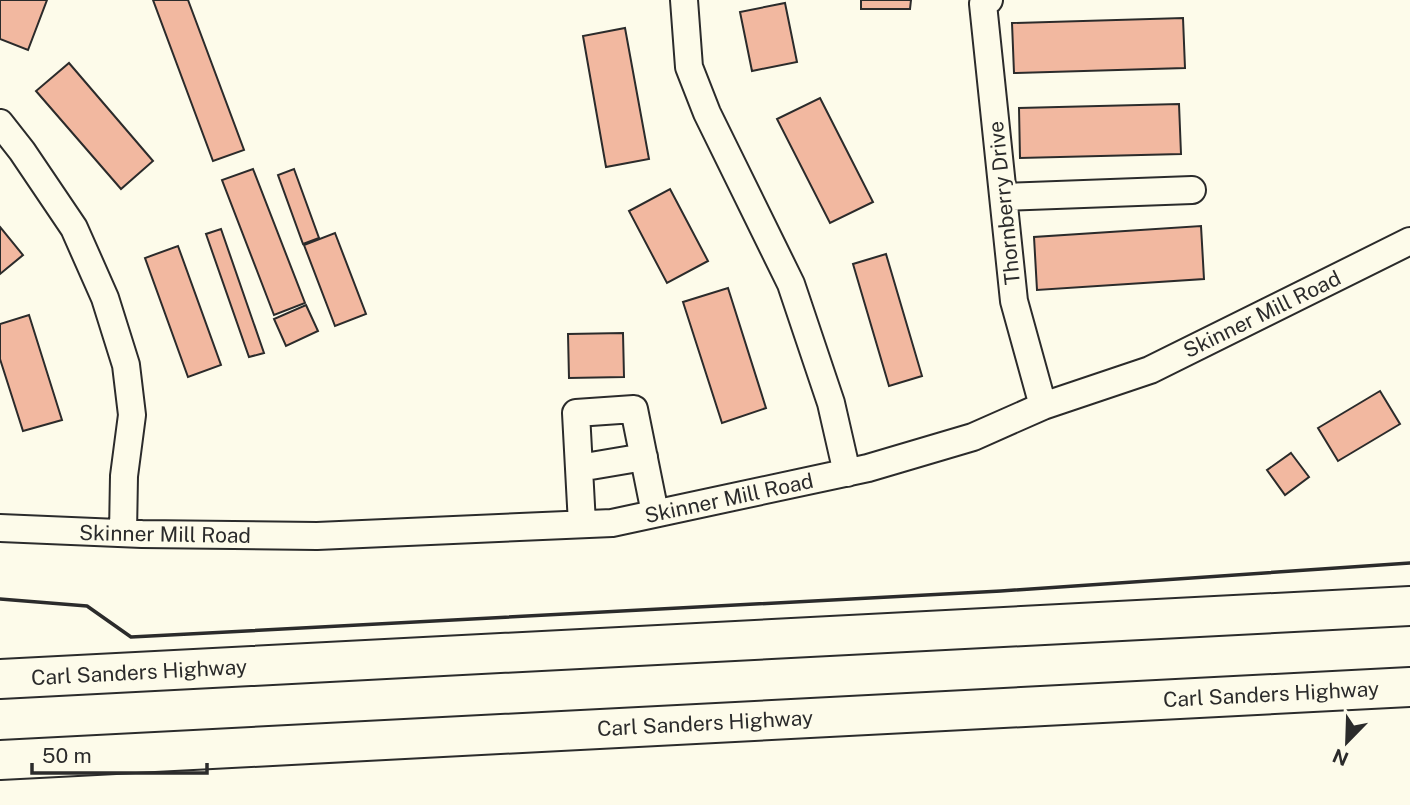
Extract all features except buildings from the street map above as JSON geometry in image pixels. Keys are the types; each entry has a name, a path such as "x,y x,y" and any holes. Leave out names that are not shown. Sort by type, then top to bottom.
{"highway":[{"name":"Carl Sanders Highway","path":"0,679 1410,606"},
{"name":"Carl Sanders Highway","path":"0,760 1410,687"}],"street":[{"path":"684,0 688,67 707,113 791,284 831,403 847,473"},
{"name":"Thornberry Drive","path":"989,0 983,4 1014,301 1043,406"},
{"path":"0,123 74,228 105,298 126,365 132,415 124,476 123,533"},
{"path":"1004,197 1192,190"},
{"name":"Skinner Mill Road","path":"0,528 33,531 317,536 612,523 847,473 973,437 1043,406 1150,370 1410,241"},
{"path":"582,524 576,412 634,409 655,513"},
{"path":"579,468 643,457"}],"wall":[{"path":"0,599 87,606 131,637 1001,591 1410,563"}]}
